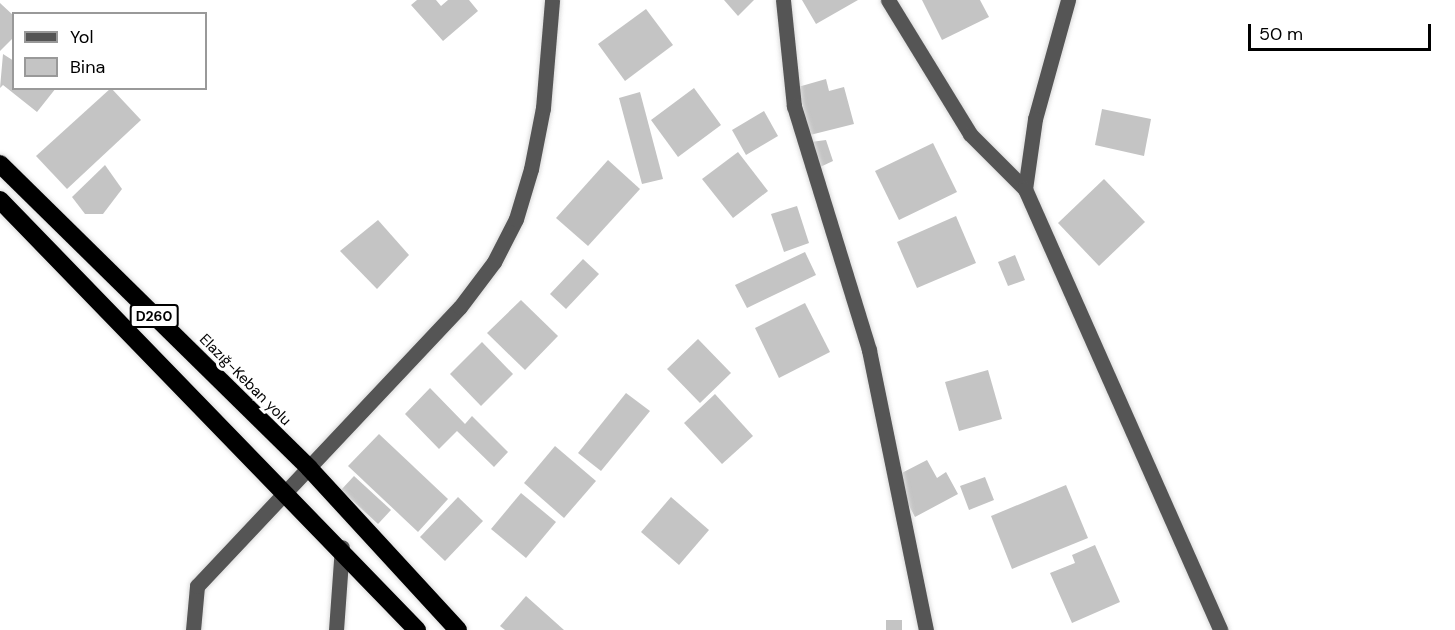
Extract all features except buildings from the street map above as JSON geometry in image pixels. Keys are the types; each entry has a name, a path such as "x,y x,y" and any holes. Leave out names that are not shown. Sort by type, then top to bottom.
{"highway":[{"name":"Elazığ-Keban yolu","path":"0,164 309,468 458,630"},
{"name":"D260","path":"0,200 342,547 417,630"}],"street":[{"path":"193,630 197,586 309,468 494,262 516,219 531,169 543,108 552,0"},
{"path":"783,0 794,106 869,350 909,570 926,630"},
{"path":"888,0 970,134 1024,189 1220,630"},
{"path":"1024,189 1035,119 1068,0"},
{"path":"336,630 342,547"}]}
